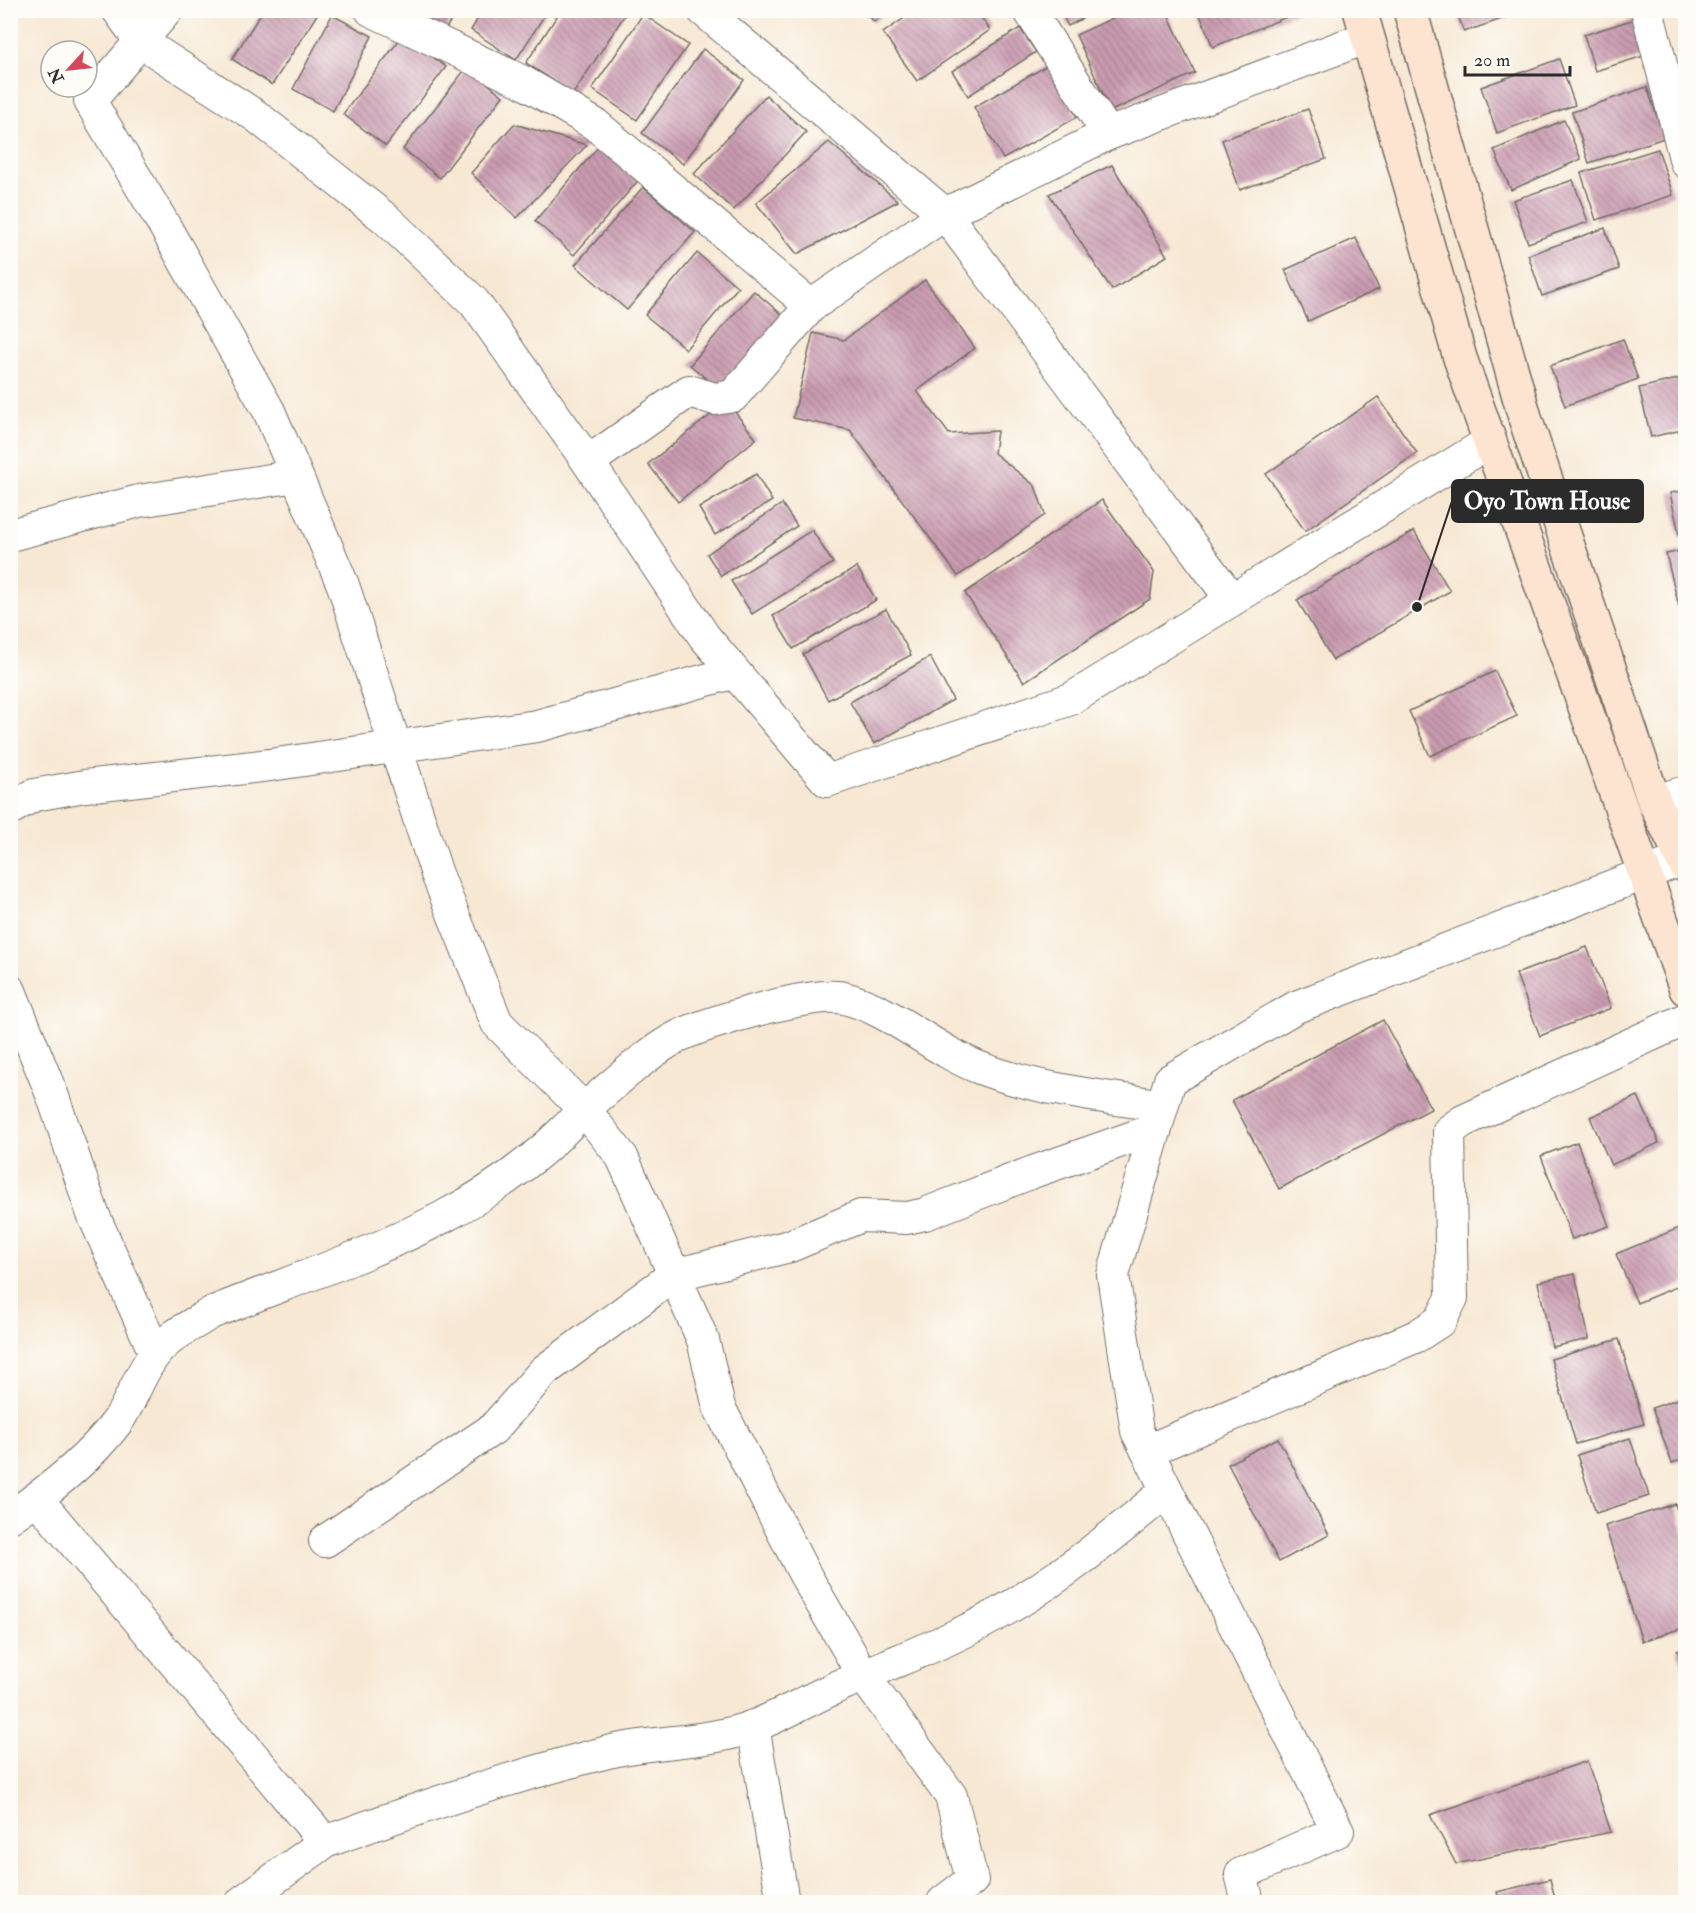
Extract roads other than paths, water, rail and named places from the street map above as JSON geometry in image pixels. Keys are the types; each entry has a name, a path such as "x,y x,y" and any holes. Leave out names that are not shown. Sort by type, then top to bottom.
{"street":[{"path":"118,10 141,42 256,116 386,219 474,302 588,462 704,636 732,673 827,781 1071,699 1489,442"},
{"path":"167,10 90,101 164,225 269,411 344,585 437,874 497,1023 584,1109 622,1157 703,1340 719,1407 798,1563 863,1675 951,1796 972,1880 943,1902"},
{"path":"371,10 523,82 596,126 811,306"},
{"path":"703,10 954,210 1241,595"},
{"path":"1029,10 1108,134"},
{"path":"1248,1902 1241,1874 1338,1831 1137,1431 1113,1275 1170,1080 1296,1007 1643,874 1684,863 1654,801 1526,421 1410,10"},
{"path":"1647,10 1686,162"},
{"path":"588,462 688,391 715,399 733,396 811,306 954,210 1108,134 1364,24 1460,358 1686,989"},
{"path":"10,535 139,501 296,476"},
{"path":"10,809 34,795 86,786 270,765 537,726 732,673"},
{"path":"1654,801 1686,792"},
{"path":"10,991 53,1097 93,1214 155,1353"},
{"path":"10,1517 37,1499 74,1466 117,1422 155,1353 180,1332 211,1314 416,1232 494,1190 556,1140 584,1109 629,1071 681,1035 784,1002 816,997 842,997 867,1006 939,1049 981,1068 1027,1083 1159,1118"},
{"path":"1147,1451 1417,1336 1440,1321 1452,1298 1449,1131 1463,1121 1686,1019"},
{"path":"326,1541 493,1429 544,1371 674,1275 790,1246 861,1216 907,1218 925,1214 1033,1172 1159,1118"},
{"path":"242,1902 325,1842 443,1799 609,1752 640,1745 698,1741 753,1726 863,1675 958,1635 1036,1590 1120,1530 1166,1491"},
{"path":"37,1499 325,1842"},
{"path":"753,1726 783,1902"}],"place":[{"name":"Oyo Town House","path":"1417,607"}]}
